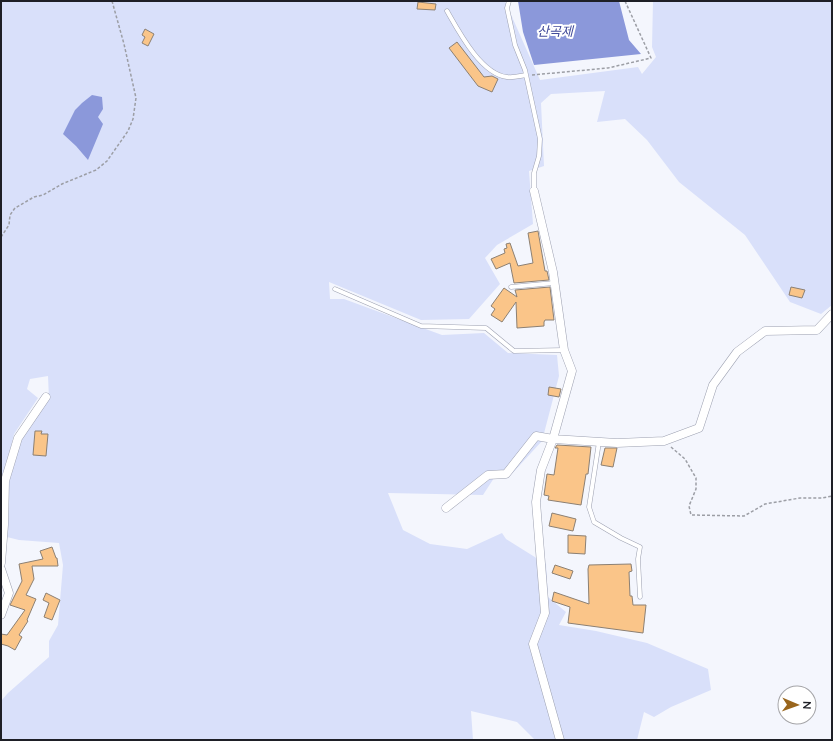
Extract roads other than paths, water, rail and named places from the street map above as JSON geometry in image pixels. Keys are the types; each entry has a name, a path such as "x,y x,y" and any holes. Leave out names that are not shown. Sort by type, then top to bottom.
{"street":[{"path":"534,191 553,272 564,350 572,371 553,438 541,470 536,502 545,613 533,644 560,740"},
{"path":"446,508 488,475 506,474 536,436 617,443 664,441 699,428 713,385 737,352 765,331 817,330 832,314"},
{"path":"1,564 5,481 18,438 46,397"},
{"path":"1,569 9,593 1,615"}],"lane":[{"path":"509,1 507,8 515,45 526,75 540,139 539,156 534,173 534,191"},
{"path":"447,11 476,58 493,72 507,77 526,75"},
{"path":"511,287 555,283"},
{"path":"335,289 422,326 486,328 514,351 564,350"},
{"path":"599,442 589,507 594,522 640,547 638,560 640,598"}],"water":[{"name":"산곡제","path":"518,1 619,1 629,40 641,54 534,65 523,32"},
{"path":"92,95 102,97 103,109 98,117 103,124 88,160 63,134 75,110"}]}
